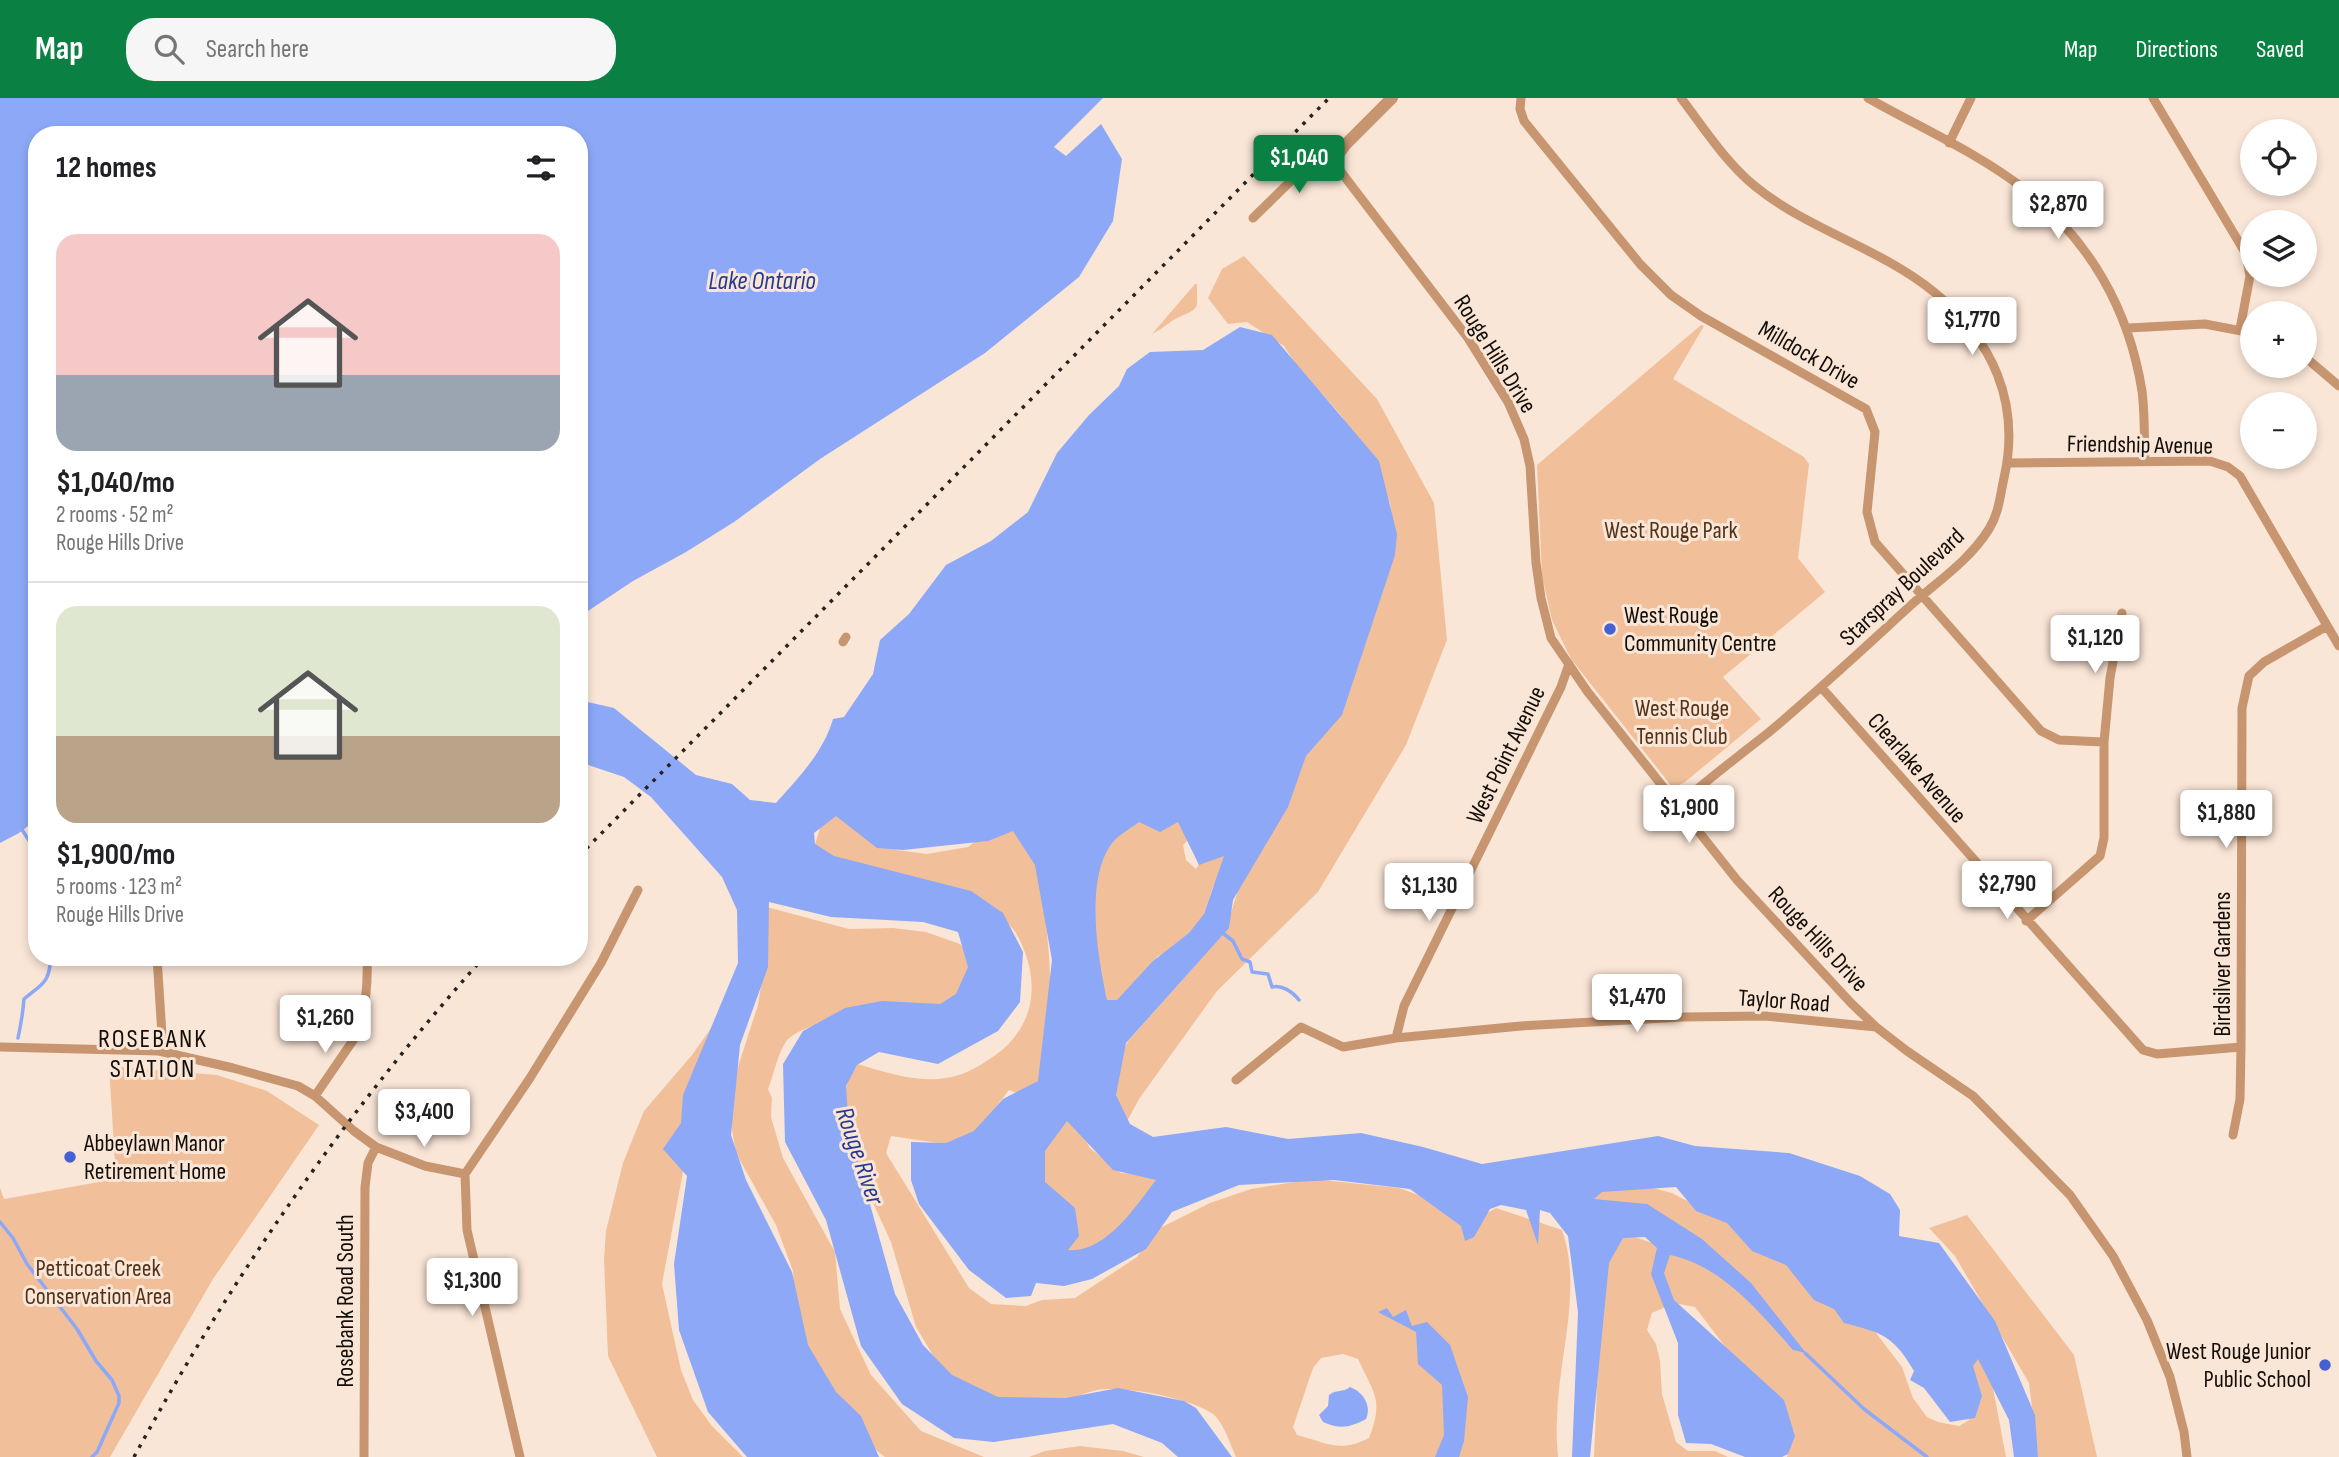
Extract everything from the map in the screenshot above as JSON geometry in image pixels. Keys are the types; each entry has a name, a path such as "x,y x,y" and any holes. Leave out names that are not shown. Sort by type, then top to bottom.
{"street":[{"path":"1253,218 1305,167 1319,158 1337,156 1392,98"},
{"name":"Milldock Drive","path":"1521,98 1520,108 1524,121 1640,264 1671,295 1701,316 1866,410 1874,432 1867,512 1875,542 2040,731 2059,740 2104,742"},
{"name":"Starspray Boulevard","path":"1677,806 1821,687 1969,557 1990,527 1999,507 2008,463 2009,413 2004,390 1984,347 1952,307 1905,271 1756,188 1737,170 1681,98"},
{"path":"1868,98 1993,167 2024,188 2057,218 2091,258 2109,287 2128,328 2142,394 2144,461"},
{"path":"1949,143 1971,98"},
{"path":"2153,98 2246,254 2250,275 2245,301"},
{"name":"Rouge Hills Drive","path":"1337,156 1338,168 1468,338 1508,402 1524,439 1530,466 1536,563 1551,638 1587,691 1737,880 1851,1003 1876,1027 1973,1096 2070,1195 2113,1256 2147,1320 2170,1377 2188,1457"},
{"path":"2128,328 2189,323 2240,330"},
{"path":"2317,368 2339,386"},
{"name":"Friendship Avenue","path":"2008,463 2210,461 2228,467 2239,476 2339,646"},
{"path":"2026,921 2101,856 2104,838 2104,742 2110,678 2122,613"},
{"name":"Birdsilver Gardens","path":"2233,1135 2240,1099 2242,708 2249,676 2264,662 2327,626"},
{"name":"West Point Avenue","path":"1396,1038 1405,1006 1561,687 1569,663"},
{"name":"Clearlake Avenue","path":"1821,687 2143,1050 2157,1054 2241,1047"},
{"path":"520,1457 467,1230 465,1174 581,996 608,951 638,890"},
{"path":"158,966 162,1035 159,1051"},
{"path":"315,1096 356,1037 360,1026 368,966"},
{"name":"Taylor Road","path":"1396,1038 1521,1026 1683,1017 1765,1016 1876,1027"},
{"path":"1236,1080 1301,1027 1343,1047 1396,1038"},
{"path":"0,1047 159,1051 246,1071 298,1086 315,1096 376,1147 425,1166 465,1174"},
{"name":"Rosebank Road South","path":"364,1457 365,1186 369,1163 376,1147"}],"green space":[{"path":"1244,256 1377,399 1434,503 1447,640 1406,745 1318,892 1217,991 1139,1099 1125,1125 1107,1098 1111,1068 1129,1040 1225,932 1241,881 1394,533 1390,503 1373,464 1340,414 1297,366 1284,346 1247,322 1228,324 1208,298 1222,269"},
{"path":"1195,284 1197,299 1194,310 1152,334"},
{"name":"West Rouge Park","path":"1701,325 1704,326 1673,379 1804,457 1809,464 1798,558 1825,592 1723,677 1761,719 1685,782 1673,788 1571,659 1552,620 1542,576 1537,465"},
{"path":"1263,748 1234,855 1213,887 1198,932 1187,943 1158,956 1104,1016 1089,870 1122,769 1195,833 1183,845 1186,860 1196,869"},
{"path":"832,804 857,829 897,850 927,854 968,847 1006,818 1036,850 1047,934 1051,998 1045,1059 1037,1082 1025,1096 1009,1090 976,1132 952,1145 891,1136 886,1153 969,1288 991,1304 1026,1306 1042,1300 1075,1298 1137,1257 1156,1230 1210,1203 1251,1189 1312,1179 1399,1188 1421,1196 1463,1227 1496,1208 1562,1230 1568,1253 1570,1300 1558,1396 1558,1457 1236,1457 1224,1428 1213,1414 1173,1398 1123,1389 1097,1390 1037,1414 946,1377 916,1327 891,1242 858,1170 844,1123 843,1098 851,1071 857,1064 901,1076 934,1079 961,1074 985,1062 1015,1037 1024,1022 1032,988 1030,970 1016,933 997,915 812,854 824,815","holes":["1343,1354 1358,1359 1375,1397 1376,1414 1369,1438 1341,1446 1297,1435 1293,1427 1313,1368 1321,1358"]},
{"path":"763,906 849,929 893,928 926,932 960,944 969,955 970,972 956,1004 864,1014 815,1025 796,1033 782,1048 768,1089 772,1098 771,1117 783,1158 835,1252 840,1309 871,1375 921,1431 984,1457 885,1457 867,1443 795,1330 793,1271 776,1225 736,1153 727,1101 758,1005 767,946"},
{"path":"730,1002 688,1145 662,1284 681,1370 693,1400 712,1426 743,1457 657,1457 608,1356 604,1259 606,1231 623,1163 644,1111 692,1055"},
{"name":"Petticoat Creek Conservation Area","path":"109,1066 217,1075 267,1091 319,1125 213,1279 110,1457 0,1457 0,1188 4,1199 116,1179"},
{"path":"1066,1119 1075,1122 1090,1148 1121,1173 1158,1176 1185,1168 1121,1232 1063,1262 1009,1163"},
{"path":"1646,1186 1734,1217 1840,1310 1876,1333 1902,1367 1913,1398 1927,1417 1959,1426 1969,1420 1974,1410 1965,1325 1993,1388 2006,1457 1787,1457 1794,1432 1767,1388 1733,1357 1695,1307 1674,1303 1652,1313 1647,1330 1656,1344 1662,1394 1676,1442 1688,1451 1715,1451 1728,1457 1594,1457 1603,1250 1616,1231 1683,1253 1590,1206 1580,1191"},
{"path":"1967,1215 2074,1355 2097,1457 2038,1457 2029,1383 1955,1256 1929,1228"},
{"path":"1080,1446 1123,1451 1144,1457 1029,1457 1045,1451"}],"water":[{"name":"Lake Ontario","path":"0,98 1103,98 1054,147 1066,156 1101,124 1122,159 1113,221 1079,277 985,353 820,459 734,522 633,581 588,611 588,126 28,126 28,826 0,843"},
{"path":"1240,327 1272,335 1379,461 1397,534 1395,555 1342,715 1306,756 1288,807 1233,900 1229,928 1126,1043 1116,1095 1130,1124 1153,1137 1226,1127 1288,1139 1361,1133 1482,1164 1658,1136 1695,1146 1789,1153 1860,1176 1890,1194 1900,1210 1899,1236 1939,1243 1995,1321 2035,1415 2038,1457 2014,1457 2009,1420 1978,1359 1973,1366 1982,1396 1975,1418 1950,1422 1924,1388 1910,1380 1914,1371 1893,1343 1877,1333 1844,1323 1834,1309 1814,1300 1786,1265 1752,1251 1727,1223 1696,1211 1676,1187 1602,1192 1594,1199 1647,1204 1702,1239 1751,1283 1806,1353 1793,1350 1739,1292 1723,1280 1707,1269 1670,1255 1664,1273 1674,1300 1784,1400 1795,1436 1788,1454 1782,1457 1745,1457 1711,1444 1686,1443 1678,1415 1678,1343 1651,1274 1657,1248 1645,1237 1623,1238 1609,1263 1590,1457 1572,1457 1578,1312 1568,1236 1550,1213 1540,1210 1538,1245 1526,1210 1501,1205 1490,1209 1474,1237 1465,1241 1461,1226 1410,1189 1334,1180 1239,1185 1172,1212 1146,1249 1092,1279 1064,1286 1036,1283 1031,1296 1006,1298 969,1270 919,1204 911,1180 911,1142 946,1143 974,1131 1003,1099 1038,1081 1052,960 1035,865 1013,831 988,841 903,850 877,848 836,816 814,833 815,844 834,856 971,891 1003,913 1023,952 1020,1002 998,1031 938,1064 879,1052 857,1065 846,1086 849,1129 895,1294 923,1345 952,1375 998,1397 1066,1398 1118,1388 1184,1401 1196,1408 1232,1457 1178,1457 1162,1443 1113,1424 994,1442 954,1438 902,1404 861,1346 826,1220 785,1142 783,1064 803,1031 845,1008 882,1001 940,1004 956,994 968,967 958,932 923,922 831,917 769,902 768,967 740,1045 731,1135 746,1180 792,1272 808,1345 836,1392 861,1416 879,1457 747,1457 708,1412 679,1330 674,1264 687,1176 663,1149 681,1123 683,1095 738,963 737,910 722,877 651,797 624,777 588,765 588,702 614,708 696,775 732,784 750,800 776,803 817,754 833,719 844,717 873,674 880,640 909,614 946,565 991,541 1028,512 1057,453 1089,415 1119,386 1127,369 1150,352 1203,350","holes":["1139,822 1160,832 1178,822 1199,865 1224,856 1204,914 1189,933 1153,961 1117,1000 1107,1000 1096,921 1098,880 1102,862 1113,842","1067,1121 1113,1170 1156,1180 1129,1215 1107,1236 1082,1249 1068,1250 1079,1236 1075,1208 1045,1182 1045,1151"]},
{"path":"1387,1308 1393,1317 1406,1310 1412,1326 1427,1322 1450,1345 1468,1397 1464,1441 1459,1457 1435,1457 1444,1435 1442,1385 1418,1364 1416,1332 1378,1312"},
{"path":"1350,1387 1359,1392 1367,1404 1366,1419 1345,1426 1323,1422 1319,1415 1328,1406 1329,1395"}],"waterway":[{"path":"21,828 28,839"},
{"path":"1224,934 1233,941 1242,959 1250,962 1252,972 1268,974 1272,987 1287,989 1299,1000"},
{"path":"18,1038 24,999 47,978 50,966"},
{"path":"0,1222 13,1238 27,1264 112,1380 119,1396 119,1403 97,1452 92,1457"},
{"path":"1805,1353 1864,1409 1927,1457"}],"railway":[{"path":"588,847 1329,98"},
{"path":"134,1457 210,1325 294,1197 386,1074 476,966"}],"place":[{"name":"West Rouge Community Centre","path":"1610,629"},
{"name":"Abbeylawn Manor Retirement Home","path":"70,1157"},
{"name":"West Rouge Junior Public School","path":"2325,1365"}],"district":[{"name":"ROSEBANK STATION","path":"153,1054"}],"park label":[{"name":"West Rouge Tennis Club","path":"1682,722"}],"water label":[{"name":"Rouge River","path":"859,1156"}]}
